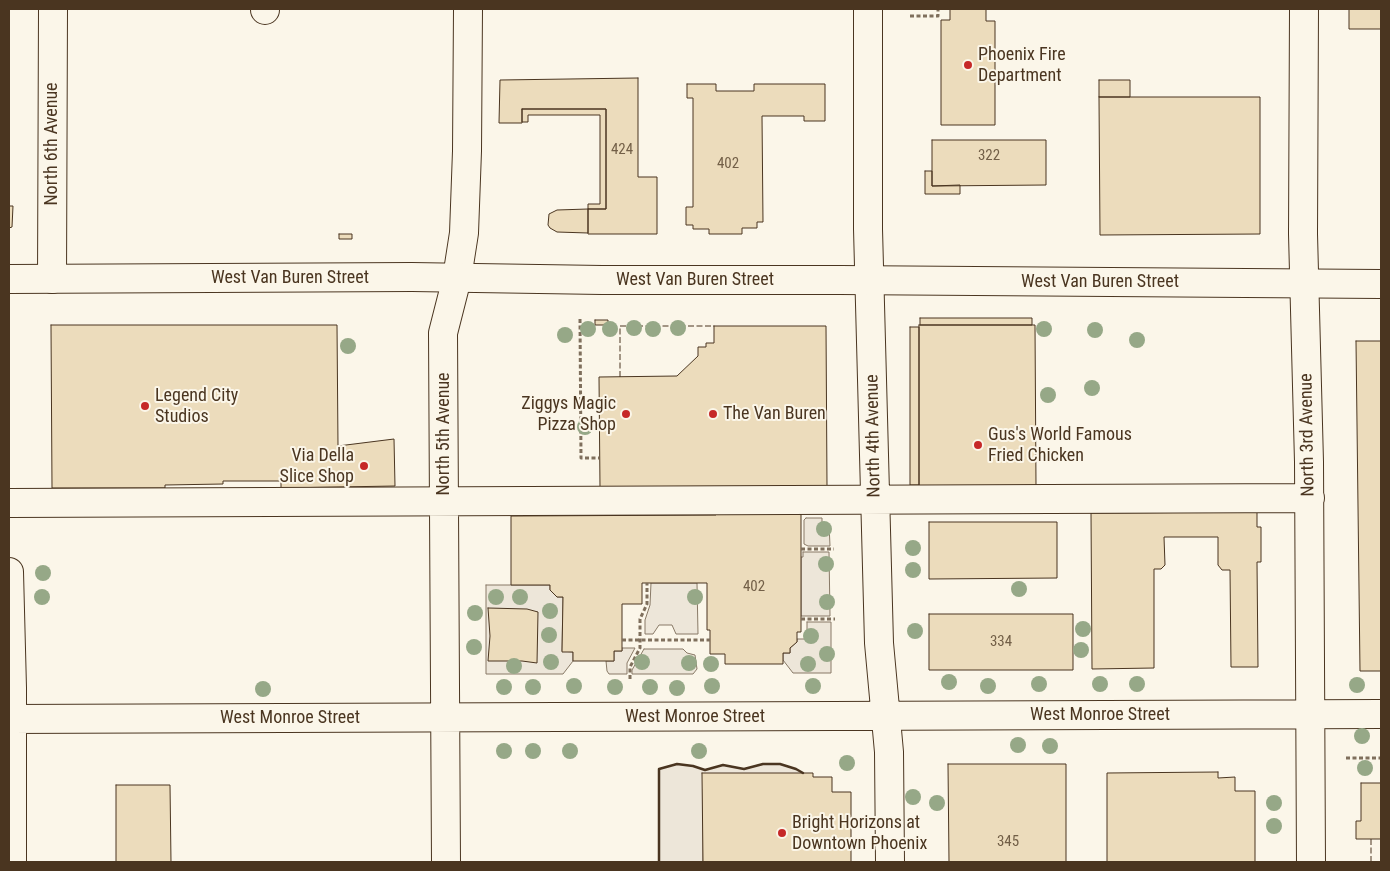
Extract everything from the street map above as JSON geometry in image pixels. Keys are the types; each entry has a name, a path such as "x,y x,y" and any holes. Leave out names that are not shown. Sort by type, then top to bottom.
{"street":[{"name":"North 6th Avenue","path":"52,279 53,9"},
{"name":"North 5th Avenue","path":"446,862 443,333 457,278 464,233 467,151 468,9"},
{"name":"North 4th Avenue","path":"868,9 868,229 879,642 889,752 890,862"},
{"name":"North 3rd Avenue","path":"1304,9 1304,284 1310,498 1312,862"},
{"name":"West Van Buren Street","path":"9,279 457,278 1381,284"},
{"path":"9,503 1310,498"},
{"path":"9,572 12,862"},
{"name":"West Monroe Street","path":"10,719 1381,714"}],"path":[{"path":"910,16 938,16 938,9"},
{"path":"580,319 581,458 599,458"},
{"path":"801,549 834,549"},
{"path":"630,679 630,667 640,648 640,618 646,604 646,583"},
{"path":"801,619 835,619"},
{"path":"622,640 710,640"},
{"path":"1346,758 1381,758"}],"shaded area":[{"path":"806,518 822,518 822,524 829,524 830,546 808,546 804,544 804,520"},
{"path":"803,552 829,552 830,616 801,616 801,557 803,557"},
{"path":"651,583 697,583 698,634 676,634 672,625 659,625 653,634 645,634 645,620 650,605"},
{"path":"486,585 550,585 550,590 557,597 563,597 562,651 573,652 573,661 563,674 486,674"},
{"path":"807,622 831,622 831,673 793,673 783,660 783,653 790,653 790,648 797,642 797,639 807,639"},
{"path":"622,648 635,648 627,663 627,674 609,674 606,661 614,661 614,651 622,651"},
{"path":"644,649 683,649 687,653 695,655 697,669 693,674 632,674 632,670"},
{"path":"677,764 705,770 723,765 744,769 763,764 780,764 803,773 803,789 703,789 703,862 659,862 659,769"}],"building":[{"name":"Phoenix Fire Department","path":"950,9 986,9 986,21 995,21 995,125 941,125 941,20 950,20"},
{"path":"1349,9 1381,9 1381,29 1349,29"},
{"path":"638,78 638,177 657,177 657,234 588,234 588,209 606,209 606,109 522,109 522,123 499,123 500,80"},
{"path":"1099,80 1130,80 1130,97 1099,97"},
{"path":"687,84 716,84 716,91 754,91 754,84 825,84 825,121 804,121 804,116 762,116 763,222 757,222 757,228 742,228 742,234 709,234 709,229 693,229 693,225 686,225 686,207 693,207 693,98 687,98"},
{"path":"1099,97 1260,97 1260,234 1100,235"},
{"path":"522,109 606,109 606,209 588,209 588,204 600,204 600,115 528,115 528,122 522,122"},
{"path":"932,140 1046,140 1046,185 932,186"},
{"path":"925,171 932,171 932,186 960,185 960,194 925,194"},
{"path":"9,206 13,206 12,227 9,228"},
{"path":"588,209 588,233 557,232 548,225 549,214 557,210"},
{"path":"339,234 352,234 352,239 339,239"},
{"path":"920,318 1032,318 1032,325 920,325"},
{"path":"595,320 608,320 608,325 595,325"},
{"path":"51,325 337,325 338,446 394,439 395,486 281,488 281,481 223,481 223,484 165,485 165,488 52,488"},
{"path":"919,325 1035,325 1036,486 919,486"},
{"name":"The Van Buren","path":"714,326 826,326 827,486 600,488 599,377 677,376 698,356 698,347 706,347 706,343 714,343"},
{"path":"910,327 919,327 919,485 910,485"},
{"path":"1356,341 1381,341 1381,671 1360,671"},
{"path":"716,512 790,512 790,514 801,514 801,632 797,632 797,642 790,648 790,653 783,653 783,664 725,664 725,654 710,654 710,630 707,630 707,583 642,583 642,604 622,604 622,651 614,651 614,661 573,661 573,652 562,652 563,597 557,597 550,590 550,585 511,585 511,516 716,515"},
{"path":"1257,512 1257,527 1261,527 1261,562 1257,562 1258,667 1231,667 1230,570 1222,570 1218,565 1218,537 1164,537 1165,565 1161,569 1154,569 1154,668 1092,669 1091,513"},
{"path":"929,522 1057,522 1057,578 929,579"},
{"path":"488,608 527,609 538,612 537,663 488,661 490,636"},
{"path":"929,614 1073,614 1073,670 929,670"},
{"path":"948,764 1066,764 1066,862 949,862"},
{"path":"1218,772 1218,778 1235,777 1235,791 1255,791 1255,862 1107,862 1107,773"},
{"path":"702,773 813,773 813,777 832,777 832,792 851,792 851,862 703,862"},
{"path":"1361,783 1381,783 1381,839 1356,839 1356,821 1361,821"},
{"path":"116,785 170,785 171,862 116,862"}],"fence":[{"path":"620,377 620,326 714,326"},
{"path":"1371,839 1371,862"}],"wall":[{"path":"659,862 659,769 677,764 705,770 723,765 744,769 763,764 780,764 803,773"}],"place":[{"name":"Phoenix Fire Department","path":"968,65"},
{"name":"Legend City Studios","path":"145,406"},
{"name":"Ziggys Magic Pizza Shop","path":"626,414"},
{"name":"The Van Buren","path":"713,414"},
{"name":"Gus's World Famous Fried Chicken","path":"978,445"},
{"name":"Via Della Slice Shop","path":"364,466"},
{"name":"Bright Horizons at Downtown Phoenix","path":"782,833"}]}
